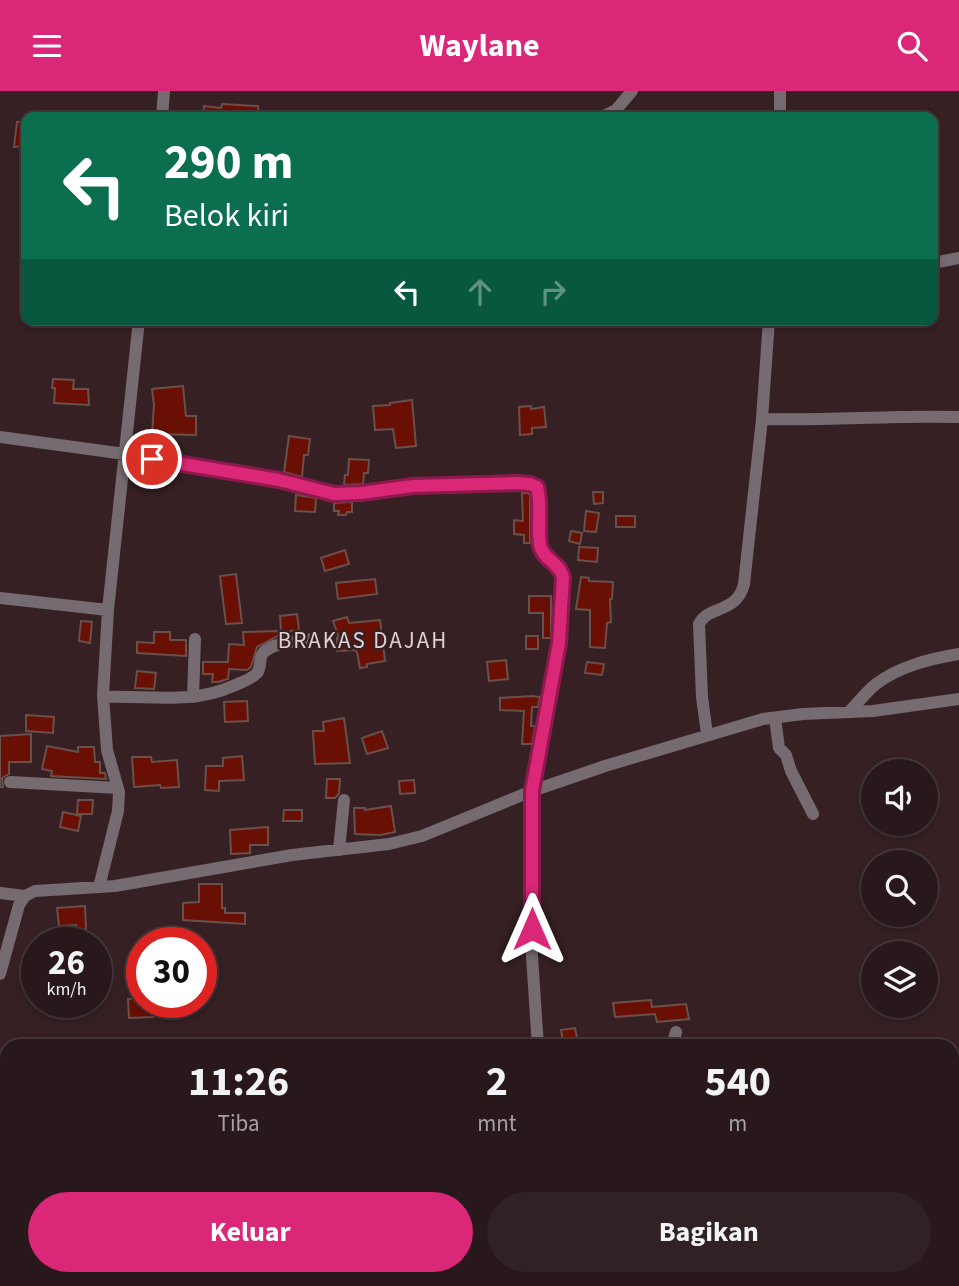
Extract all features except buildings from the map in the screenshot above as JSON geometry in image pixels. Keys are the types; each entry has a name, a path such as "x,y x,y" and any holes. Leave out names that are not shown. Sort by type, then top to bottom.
{"street":[{"path":"162,112 164,91"},
{"path":"612,112 632,91"},
{"path":"780,91 780,112"},
{"path":"938,262 959,258"},
{"path":"99,887 118,811 118,788 107,750 103,697 108,610 138,326"},
{"path":"707,734 702,697 699,624 703,618 731,605 742,591 762,419 769,326"},
{"path":"762,419 815,421 900,415 959,417"},
{"path":"0,437 125,454 279,480 334,494 413,486 518,483 535,486 538,492 541,548 546,558 559,567 563,577 559,643 532,791 532,956 537,1039"},
{"path":"0,598 108,610"},
{"path":"193,697 195,639"},
{"path":"103,697 170,699 193,697 231,687 259,670 261,656 265,652 285,644 311,639"},
{"path":"849,712 877,684 912,665 932,658 959,654"},
{"path":"0,974 19,905 25,896 35,891 114,886 292,855 389,844 422,836 532,791 707,734 775,717 873,711 959,699"},
{"path":"775,717 779,748 786,755 791,771 813,814"},
{"path":"10,782 118,788"},
{"path":"339,850 344,800"},
{"path":"0,893 25,896"},
{"path":"674,1039 676,1032"}],"district":[{"name":"BRAKAS DAJAH","path":"363,640"}],"route":[{"path":"152,459 279,480 334,494 413,486 518,483 537,487 541,548 546,558 556,563 563,577 559,643 532,791 532,929"}]}
